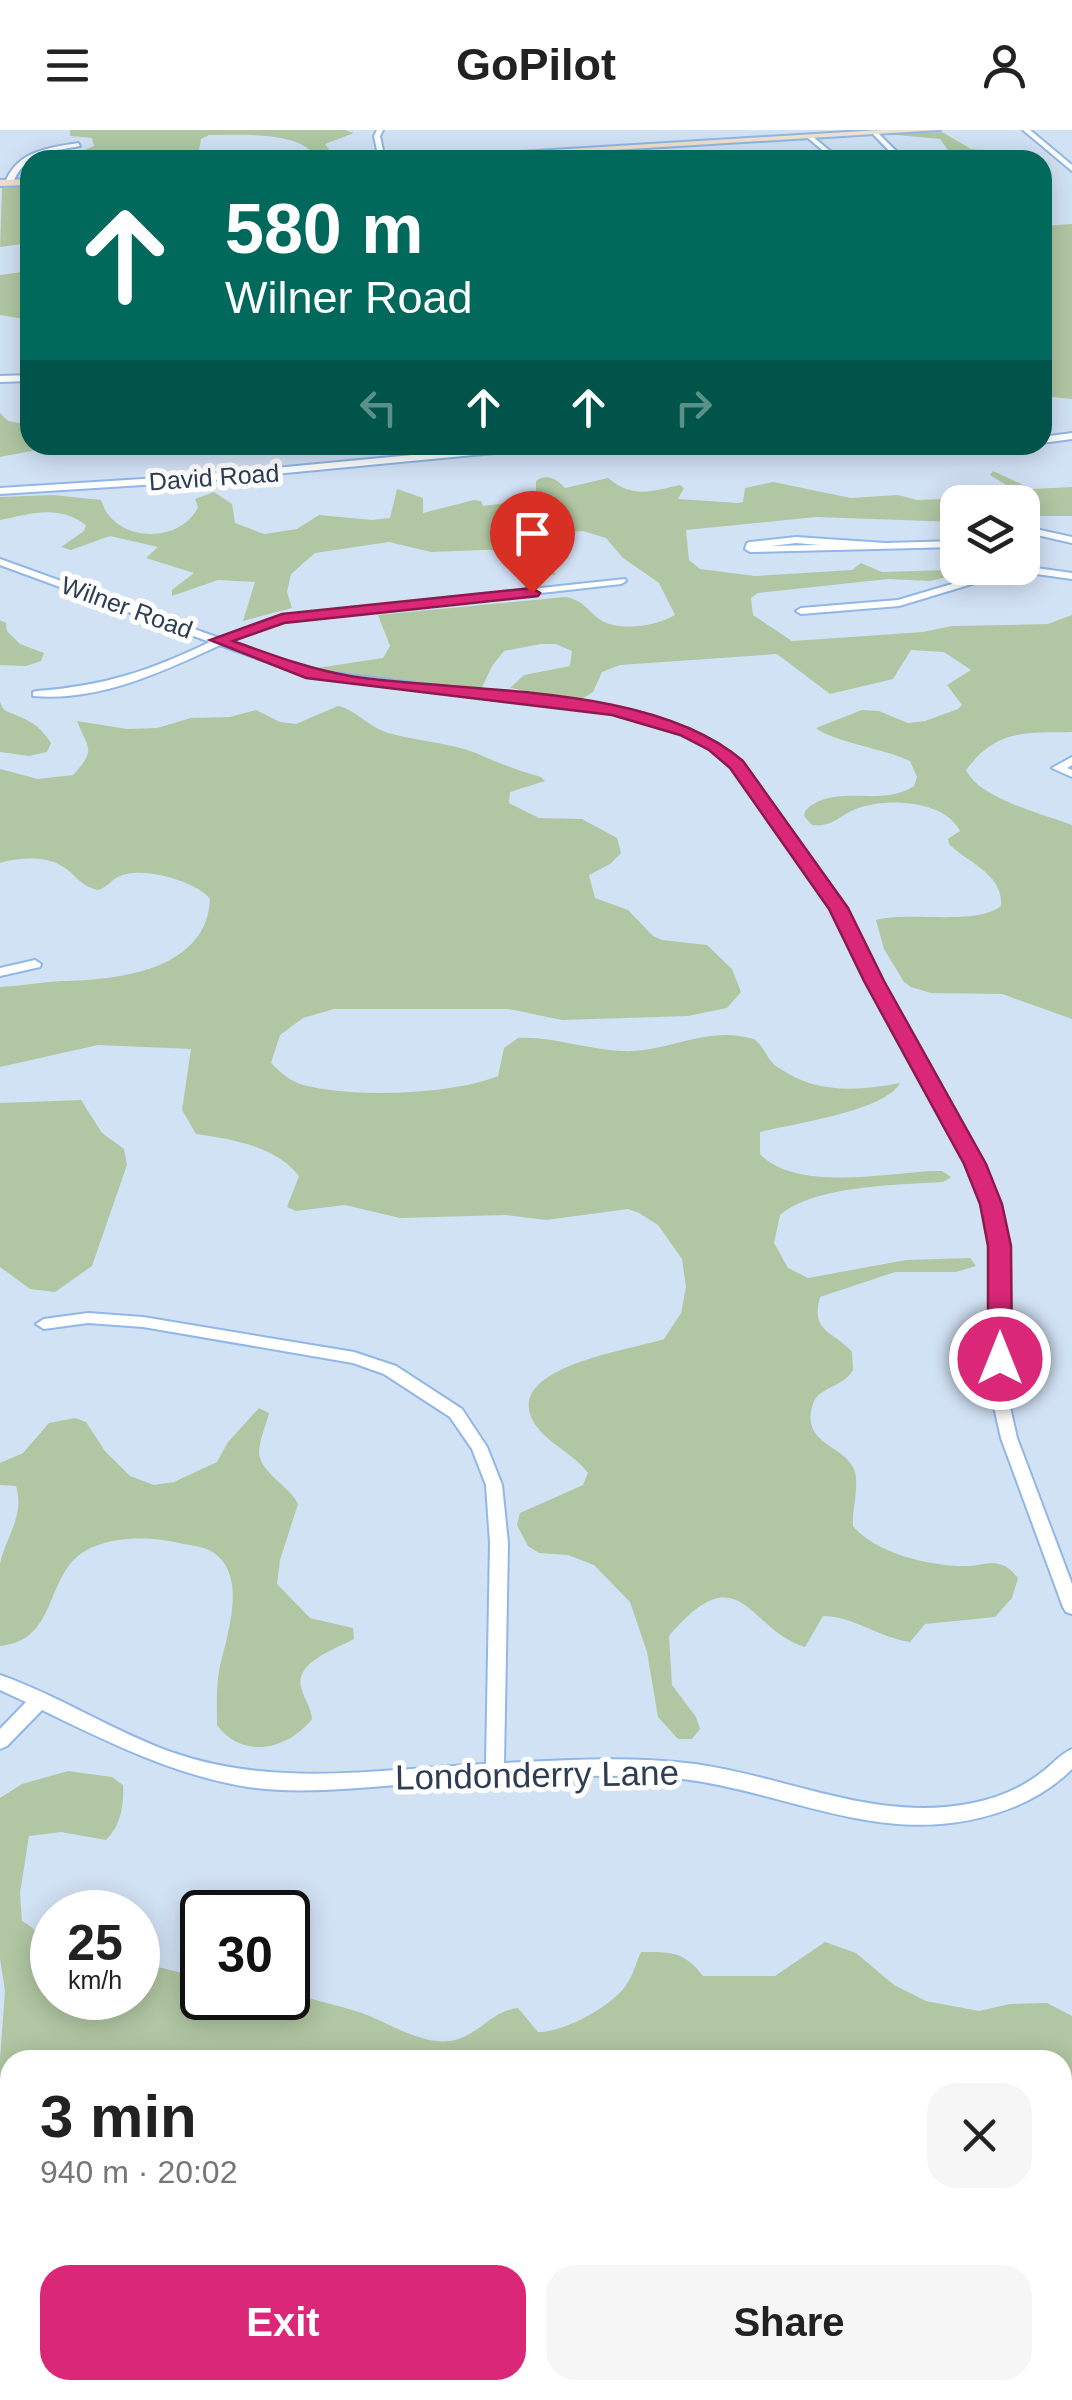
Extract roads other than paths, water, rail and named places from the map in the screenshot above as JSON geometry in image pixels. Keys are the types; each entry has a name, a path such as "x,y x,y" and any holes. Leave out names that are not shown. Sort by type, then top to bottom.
{"street":[{"path":"575,150 935,130"},
{"path":"1026,130 1072,169"},
{"path":"874,134 891,150"},
{"path":"810,137 826,150"},
{"path":"58,150 78,145"},
{"path":"4,183 20,162"},
{"name":"David Road","path":"0,491 227,476 444,455"},
{"path":"1040,534 1072,540"},
{"path":"885,546 796,540 750,545 750,549 763,552 940,544"},
{"name":"Wilner Road","path":"0,562 306,673 614,710 686,731 715,746 736,765 839,908 874,981 975,1164 991,1204 999,1246 1000,1398 1026,1490 1072,1608"},
{"path":"1040,566 1072,574"},
{"path":"1040,571 1072,574"},
{"path":"37,694 124,681 189,656 218,640 282,619 621,581"},
{"path":"800,611 919,598 961,585"},
{"path":"1072,760 1058,768 1072,774"},
{"path":"0,972 35,964"},
{"path":"44,1324 88,1318 143,1322 354,1358 390,1370 426,1390 456,1414 478,1447 494,1485 499,1543 495,1771"},
{"name":"Londonderry Lane","path":"0,1682 180,1764 292,1784 495,1771 664,1768 702,1772 868,1811 934,1816 989,1809 1024,1796 1072,1756"},
{"path":"0,1741 40,1700"}]}
